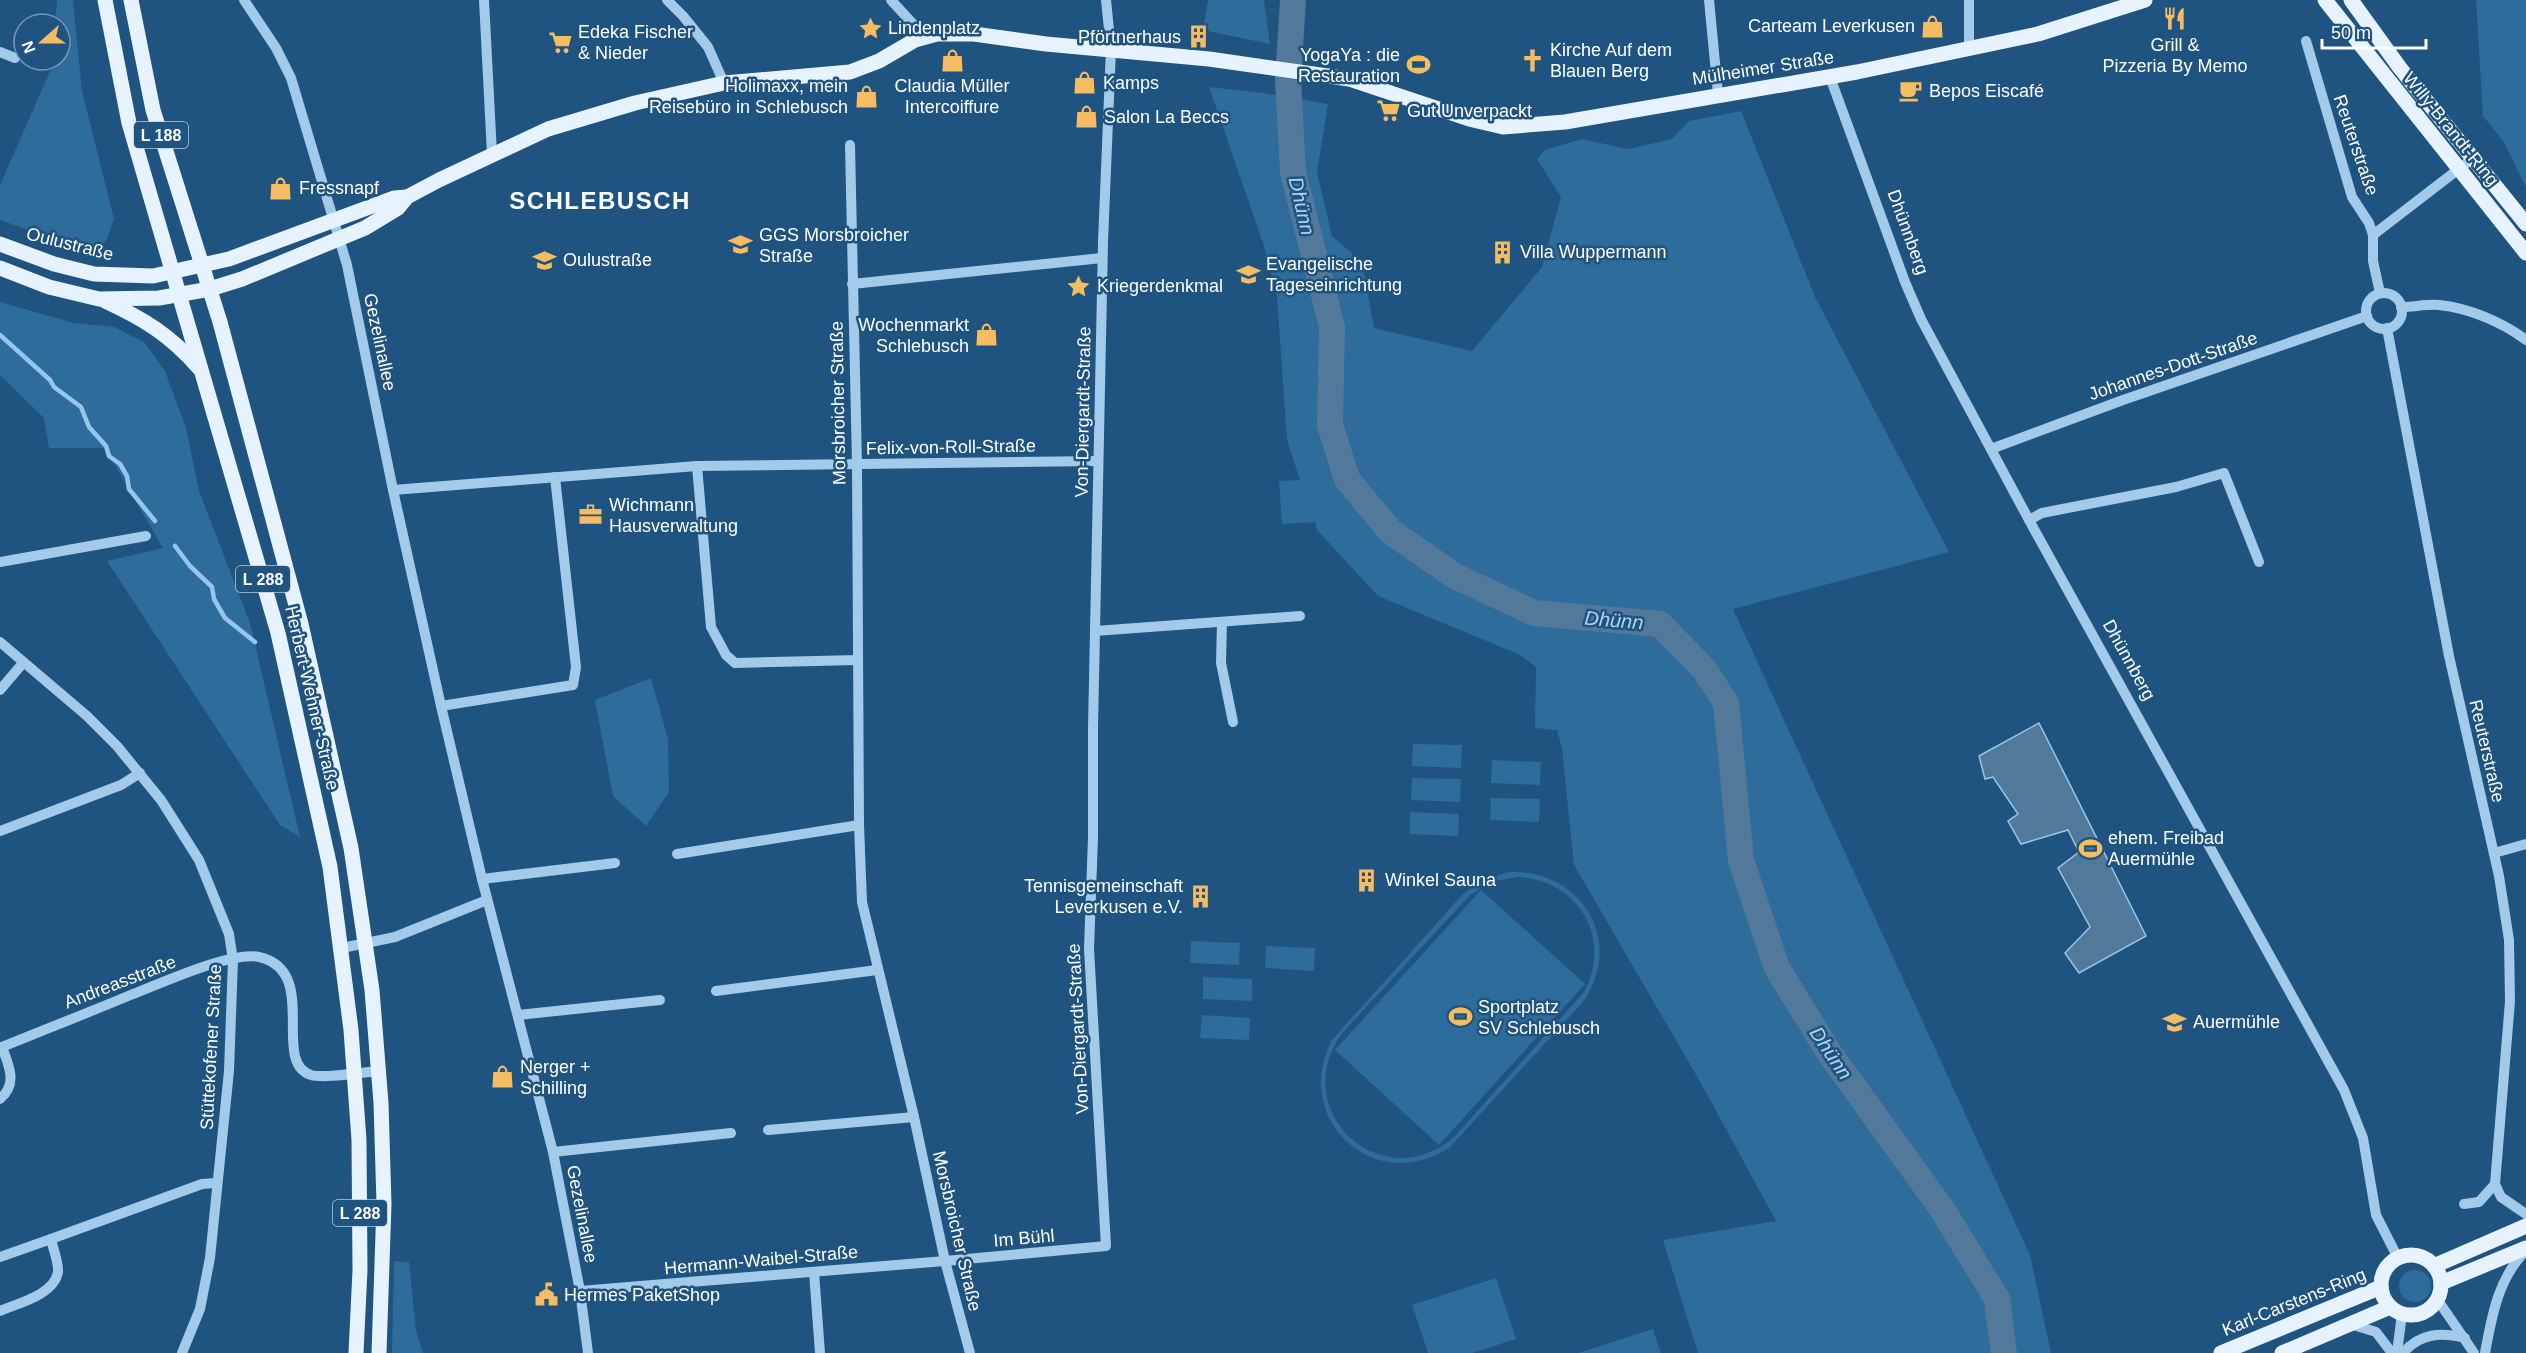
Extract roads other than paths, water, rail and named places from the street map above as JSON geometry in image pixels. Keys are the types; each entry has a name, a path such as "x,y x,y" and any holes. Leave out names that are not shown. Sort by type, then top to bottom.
{"main road":[{"name":"Herbert-Wehner-Straße","path":"105,0 129,123 278,633 330,867 342,948 355,1073 359,1140 360,1228 356,1353"},
{"name":"Herbert-Wehner-Straße","path":"131,0 153,110 210,289 301,624 351,848 366,945 379,1071 384,1204 379,1353"},
{"name":"Mülheimer Straße","path":"925,37 937,34 974,34 1046,44 1209,59 1302,71 1349,79 1469,119 1503,127 1565,122 1718,94 1830,77 2038,34 2145,0"},
{"name":"Willy-Brandt-Ring","path":"2325,0 2526,253"},
{"name":"Willy-Brandt-Ring","path":"2352,1 2400,68 2526,224"},
{"name":"Oulustraße","path":"0,244 54,264 94,273 132,277 173,273 263,248 394,198 407,197 492,154 548,129 635,103 724,83 850,72 879,61 925,37"},
{"name":"Oulustraße","path":"0,268 49,287 99,299 179,295 210,289 242,279 339,239 382,218 398,208 407,197"},
{"path":"99,299 133,314 162,331 202,372"},
{"path":"2434,1266 2526,1226"},
{"path":"2441,1283 2526,1249"},
{"path":"2282,1353 2349,1324 2396,1310 2416,1315 2428,1309 2437,1299 2441,1283 2434,1266 2424,1258 2411,1255 2398,1258 2388,1265 2382,1275 2381,1287 2384,1298 2396,1310"},
{"name":"Karl-Carstens-Ring","path":"2221,1353 2381,1287"}],"street":[{"name":"Gezelinallee","path":"244,0 276,48 291,78 339,239 363,339 393,490 441,706 487,900 553,1152 580,1291 588,1353"},
{"path":"484,0 492,154"},
{"path":"667,0 708,47 724,83"},
{"path":"891,0 925,37"},
{"name":"Von-Diergardt-Straße","path":"1106,0 1111,49 1102,258 1093,837 1089,949 1106,1246"},
{"path":"1709,0 1718,94"},
{"path":"1969,0 1969,49"},
{"name":"Reuterstraße","path":"2306,41 2352,197 2369,223 2373,235 2373,261 2380,293"},
{"name":"Dhünnberg","path":"1830,77 1910,294 2029,520 2251,922 2297,1010 2344,1090 2363,1138 2376,1215 2398,1258"},
{"name":"Morsbroicher Straße","path":"850,145 857,465 859,825 862,902 914,1116 945,1262 970,1353"},
{"path":"2373,235 2473,158"},
{"path":"852,284 1102,258"},
{"path":"2380,293 2393,296 2401,307 2398,321 2387,328 2374,326 2367,316 2366,307 2369,301 2380,293"},
{"path":"2401,307 2438,305 2469,312 2500,324 2526,340"},
{"name":"Johannes-Dott-Straße","path":"1991,449 2123,400 2367,316"},
{"name":"Reuterstraße","path":"2387,328 2449,656 2494,853 2508,940 2510,1001 2495,1184"},
{"name":"Felix-von-Roll-Straße","path":"393,490 697,466 1098,461"},
{"path":"697,466 711,627 726,655 735,663 858,660"},
{"path":"2029,520 2042,513 2176,487 2224,473 2259,562"},
{"path":"441,706 573,685 576,667 555,477"},
{"path":"0,562 146,536"},
{"path":"1095,631 1300,616"},
{"path":"1222,622 1221,663 1233,722"},
{"name":"Stüttekofener Straße","path":"0,642 87,716 140,773 161,800 199,860 229,934 232,960 226,1106 216,1183 210,1258 200,1309 182,1353"},
{"path":"0,690 23,663"},
{"path":"0,831 121,785 140,773"},
{"path":"677,854 859,825"},
{"path":"2494,853 2526,844"},
{"path":"482,879 615,863"},
{"path":"342,948 366,945 395,937 487,900"},
{"name":"Andreasstraße","path":"0,1099 7,1093 11,1082 1,1047 184,974 232,960 258,957 275,963 286,973 291,989 295,1055 304,1071 315,1076 379,1071"},
{"path":"716,991 877,970"},
{"path":"518,1015 660,1000"},
{"path":"768,1130 914,1116"},
{"name":"Gezelinallee","path":"553,1152 731,1133"},
{"path":"0,1257 202,1184 216,1183"},
{"path":"2464,1204 2479,1202 2495,1184 2501,1197 2526,1214"},
{"path":"0,1311 36,1296 53,1284 58,1271 51,1239"},
{"name":"Im Bühl","path":"945,1262 1106,1246"},
{"path":"2485,1353 2498,1292 2514,1263 2526,1249"},
{"name":"Hermann-Waibel-Straße","path":"580,1291 945,1262"},
{"path":"814,1272 820,1353"},
{"path":"2437,1299 2474,1353"},
{"path":"2396,1310 2397,1353"},
{"path":"2349,1324 2376,1332 2392,1353"},
{"path":"2403,1353 2414,1342 2437,1334 2465,1338"}],"waterway":[{"name":"Dhünn","path":"1293,0 1288,80 1293,172 1332,327 1330,425 1347,479 1390,531 1453,575 1534,613 1660,624 1704,669 1726,703 1741,860 1777,968 1830,1054 1942,1209 1997,1299 2004,1353"},
{"path":"0,335 50,380 54,387 81,407 89,427 106,446 109,456 120,464 127,476 129,489 155,521"},
{"path":"175,546 190,566 212,587 214,599 225,618 255,642"}],"place":[{"name":"Grill & Pizzeria By Memo","path":"2175,19"},
{"name":"Carteam Leverkusen","path":"1933,26"},
{"name":"Lindenplatz","path":"870,28"},
{"name":"Pförtnerhaus","path":"1199,37"},
{"name":"Edeka Fischer & Nieder","path":"560,42"},
{"name":"Claudia Müller Intercoiffure","path":"952,60"},
{"name":"Kirche Auf dem Blauen Berg","path":"1532,60"},
{"name":"YogaYa : die Restauration","path":"1418,65"},
{"name":"Kamps","path":"1085,83"},
{"name":"Bepos Eiscafé","path":"1911,91"},
{"name":"Holimaxx, mein Reisebüro in Schlebusch","path":"866,96"},
{"name":"Gut Unverpackt","path":"1389,111"},
{"name":"Salon La Beccs","path":"1086,117"},
{"name":"Fressnapf","path":"281,188"},
{"name":"GGS Morsbroicher Straße","path":"741,245"},
{"name":"Villa Wuppermann","path":"1502,252"},
{"name":"Oulustraße","path":"545,260"},
{"name":"Evangelische Tageseinrichtung","path":"1248,274"},
{"name":"Kriegerdenkmal","path":"1079,286"},
{"name":"Wochenmarkt Schlebusch","path":"987,335"},
{"name":"Wichmann Hausverwaltung","path":"591,515"},
{"name":"ehem. Freibad Auermühle","path":"2090,848"},
{"name":"Winkel Sauna","path":"1367,880"},
{"name":"Tennisgemeinschaft Leverkusen e.V.","path":"1201,896"},
{"name":"Sportplatz SV Schlebusch","path":"1460,1017"},
{"name":"Auermühle","path":"2175,1022"},
{"name":"Nerger + Schilling","path":"502,1077"},
{"name":"Hermes PaketShop","path":"546,1295"}],"district":[{"name":"SCHLEBUSCH","path":"600,200"}]}
